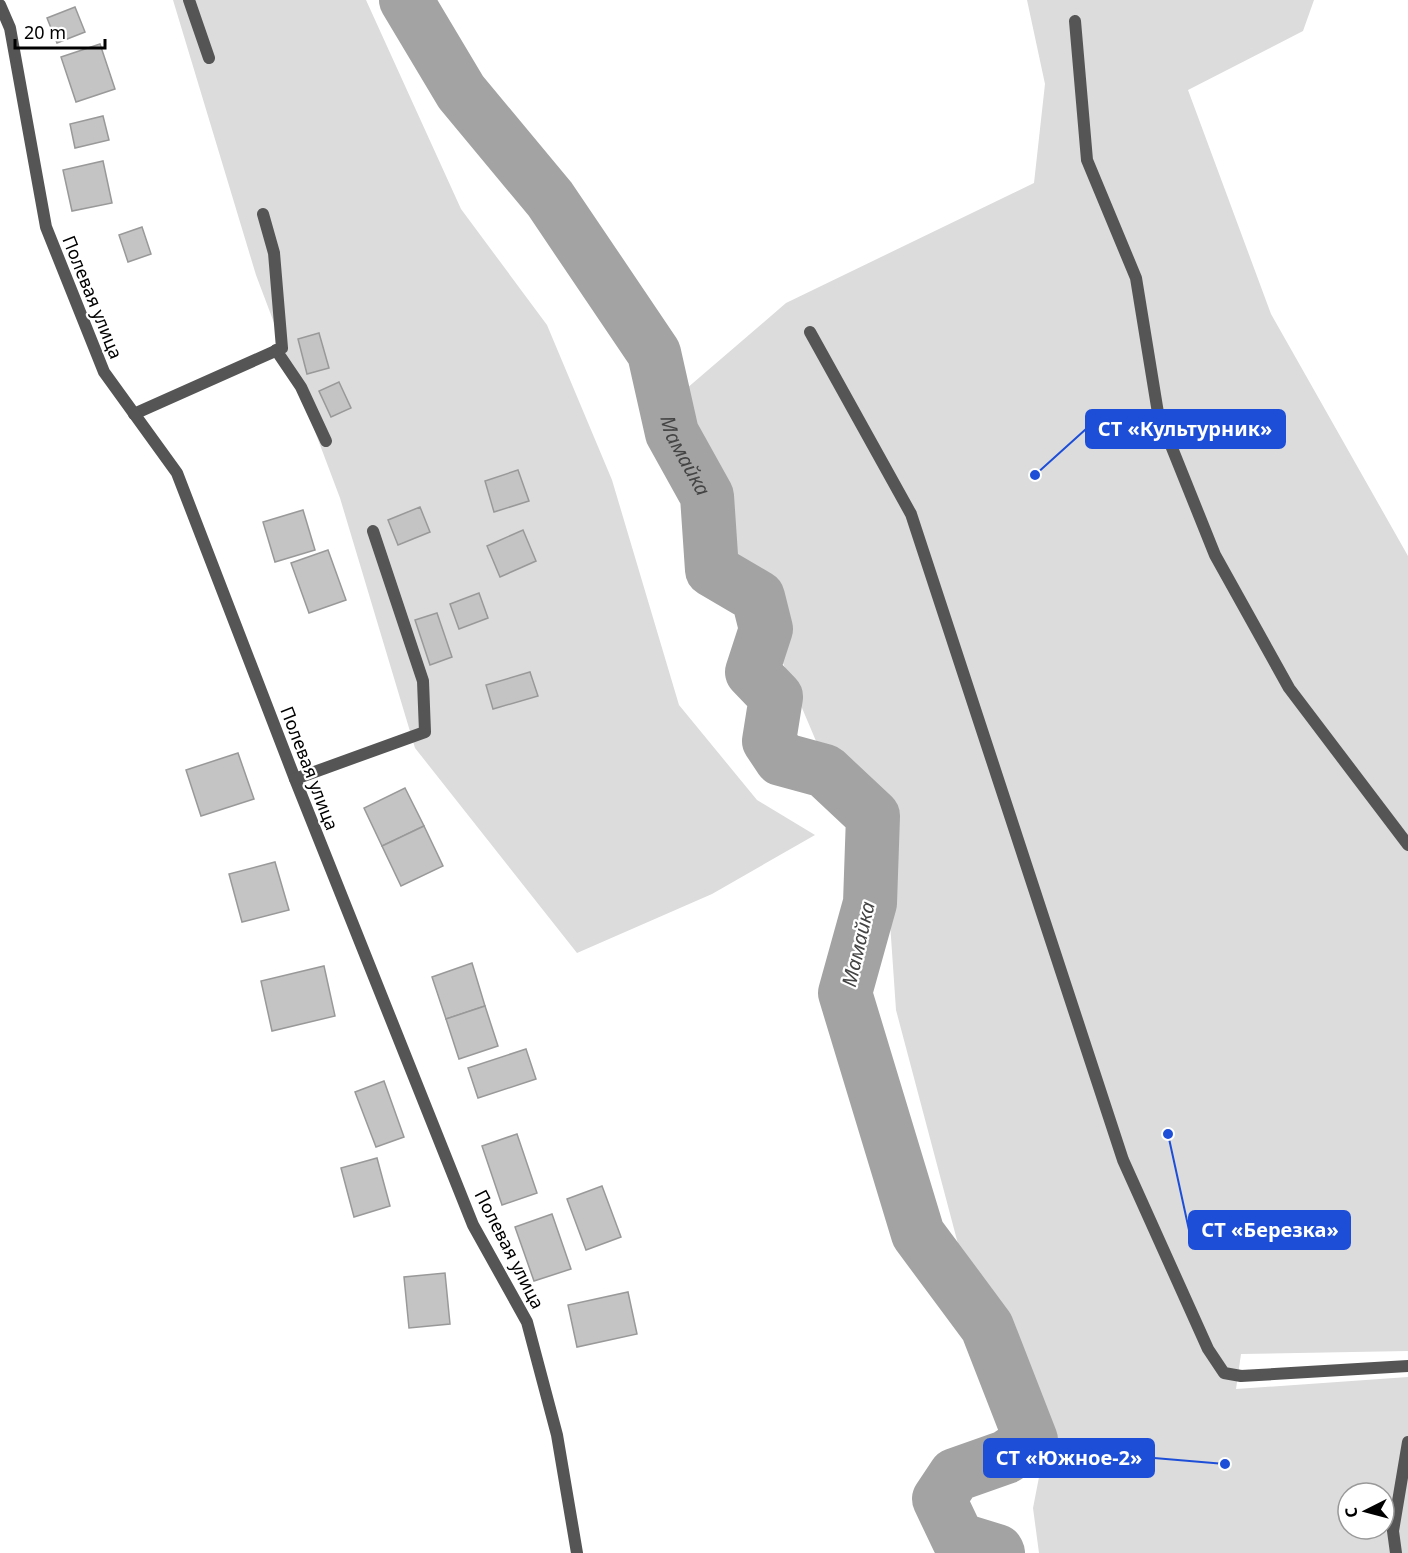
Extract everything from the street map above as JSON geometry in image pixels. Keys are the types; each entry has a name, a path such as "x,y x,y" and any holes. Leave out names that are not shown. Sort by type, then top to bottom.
{"street":[{"path":"189,0 209,58"},
{"name":"Полевая улица","path":"0,5 10,28 46,227 104,372 177,473 295,779 473,1225 527,1322 557,1434 577,1553"},
{"path":"1075,21 1087,160 1136,278 1158,412 1215,555 1289,688 1408,845"},
{"path":"134,414 282,348 274,253 263,214"},
{"path":"810,332 911,514 1123,1160 1208,1348 1224,1373 1241,1376 1408,1366"},
{"path":"276,350 301,387 327,441"},
{"path":"295,779 425,732 423,681 373,531"},
{"path":"1396,1553 1394,1531 1408,1442"}],"shaded area":[{"path":"173,0 366,0 461,209 547,325 612,480 679,705 757,800 815,835 712,894 577,953 415,748 340,498 256,275"},
{"path":"1027,0 1314,0 1303,31 1188,90 1271,314 1408,556 1408,1351 1241,1354 1236,1389 1408,1377 1408,1553 1039,1553 1033,1508 1047,1436 962,1259 896,1010 883,821 816,741 744,571 679,395 786,303 1034,183 1045,84"}],"building":[{"path":"75,7 85,32 57,43 47,18"},
{"path":"100,44 115,89 76,102 61,57"},
{"path":"103,116 109,140 75,148 70,124"},
{"path":"103,161 112,203 72,211 63,170"},
{"path":"142,227 151,254 128,262 119,235"},
{"path":"319,333 329,368 307,374 298,339"},
{"path":"339,382 351,408 331,417 319,391"},
{"path":"518,470 529,501 494,512 485,481"},
{"path":"420,507 430,532 398,545 388,520"},
{"path":"303,510 315,550 275,562 263,522"},
{"path":"523,530 536,561 500,577 487,546"},
{"path":"328,550 346,600 309,613 291,563"},
{"path":"479,593 488,618 459,629 450,604"},
{"path":"437,613 452,657 430,665 415,620"},
{"path":"530,672 538,696 493,709 486,685"},
{"path":"238,753 254,799 201,816 186,770"},
{"path":"405,788 424,826 382,846 364,808"},
{"path":"424,826 443,866 401,886 382,846"},
{"path":"275,862 289,910 242,922 229,874"},
{"path":"472,963 485,1006 446,1019 432,977"},
{"path":"324,966 335,1016 272,1031 261,981"},
{"path":"485,1006 498,1046 459,1059 446,1019"},
{"path":"526,1049 536,1079 478,1098 468,1068"},
{"path":"384,1081 404,1137 376,1147 355,1092"},
{"path":"517,1134 537,1193 502,1205 482,1146"},
{"path":"377,1158 390,1206 354,1217 341,1168"},
{"path":"602,1186 621,1237 586,1250 567,1199"},
{"path":"552,1214 571,1269 534,1281 515,1227"},
{"path":"445,1273 450,1324 409,1328 404,1277"},
{"path":"628,1292 637,1334 577,1347 568,1305"}],"waterway":[{"name":"Мамайка","path":"406,0 461,92 550,199 654,353 672,433 707,496 712,570 758,597 766,629 752,672 776,697 769,741 781,759 825,771 873,816 870,903 845,993 918,1234 987,1327 1031,1440 1006,1457 955,1475 939,1499 958,1539 998,1553"}],"place":[{"name":"СТ «Культурник»","path":"1035,475"},
{"name":"СТ «Березка»","path":"1168,1134"},
{"name":"СТ «Южное-2»","path":"1225,1464"}]}
